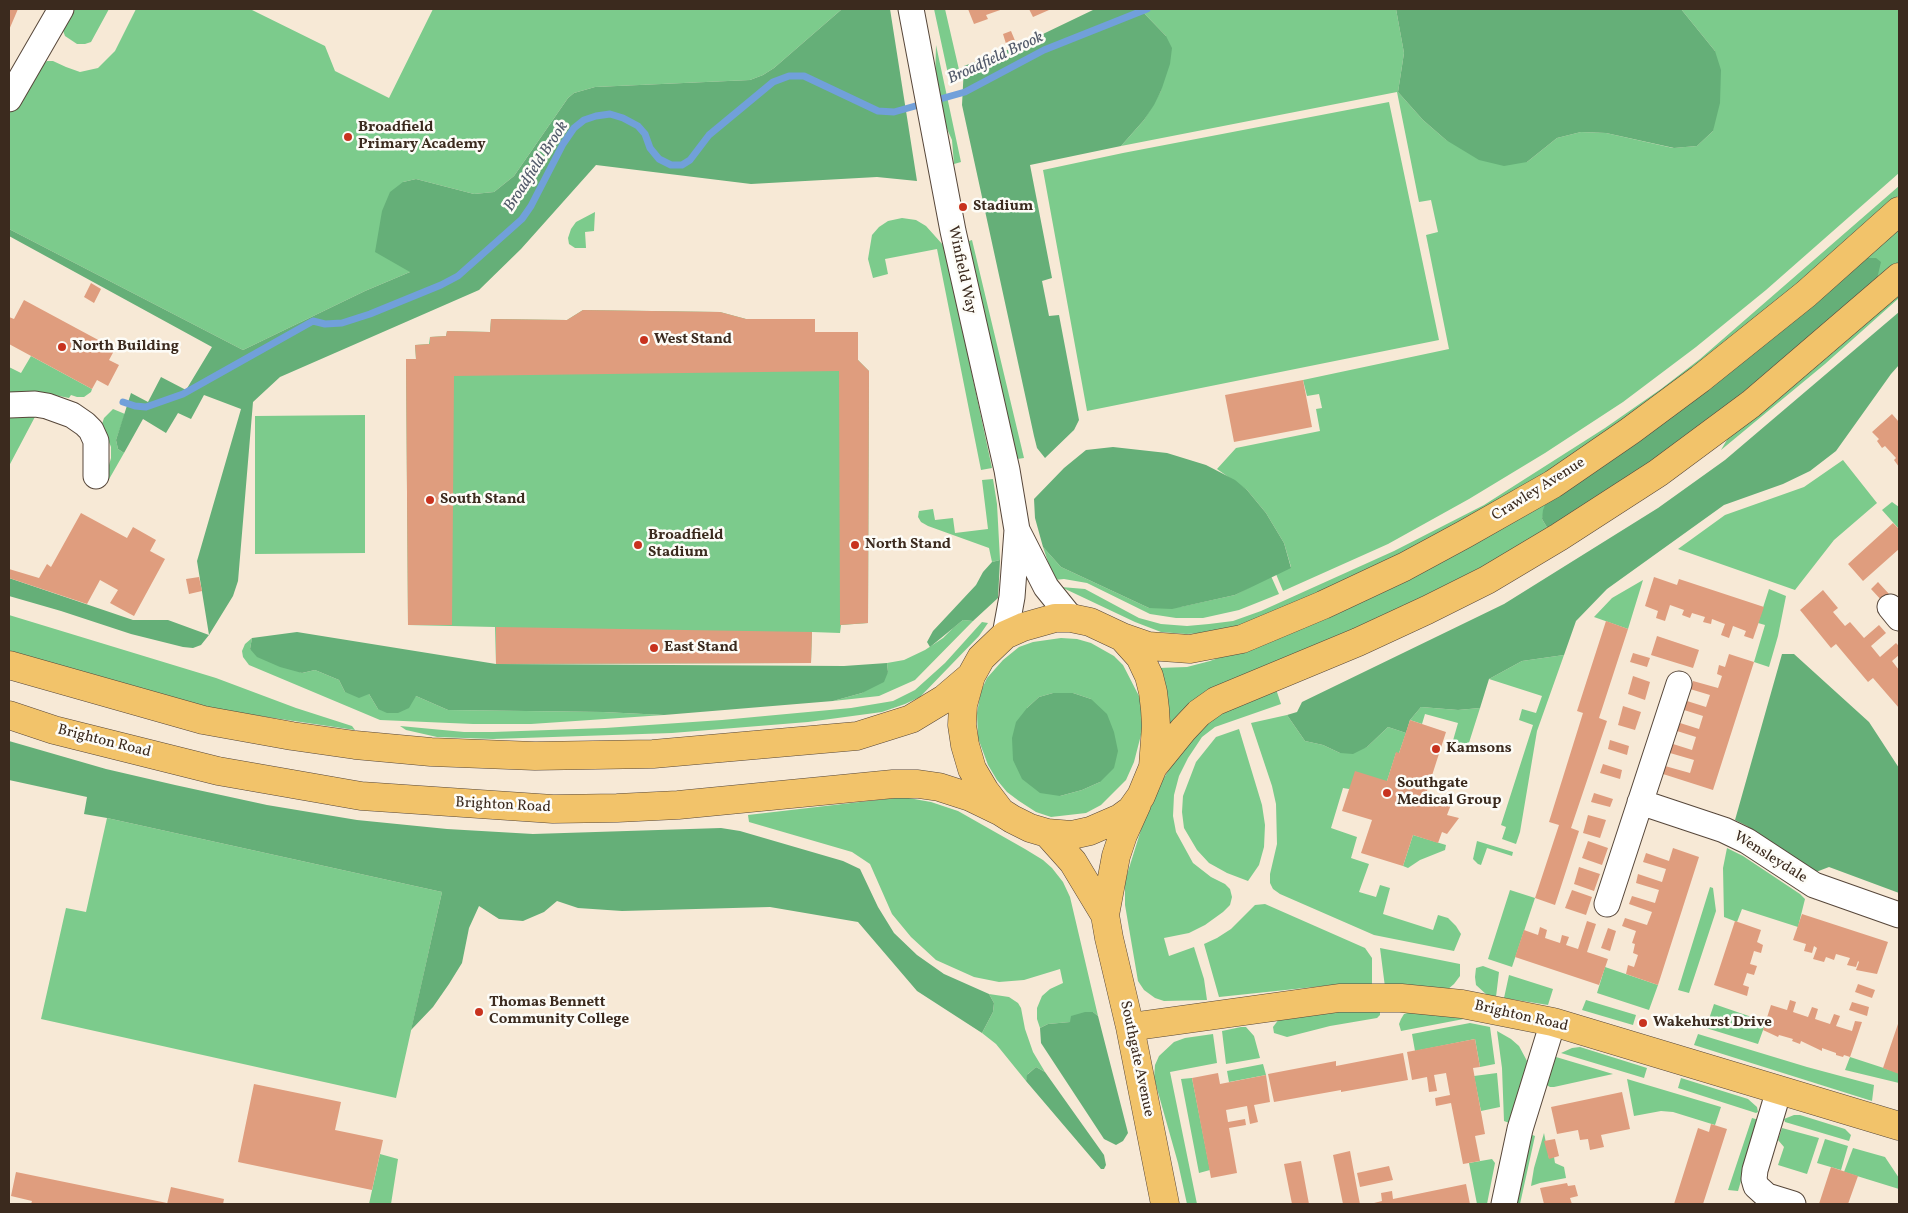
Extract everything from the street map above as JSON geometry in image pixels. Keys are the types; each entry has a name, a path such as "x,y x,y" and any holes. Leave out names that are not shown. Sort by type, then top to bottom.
{"main road":[{"name":"Crawley Avenue","path":"1005,635 1039,622 1055,618 1070,618 1090,622 1122,637 1148,646 1190,649 1242,639 1404,567 1553,484 1646,420 1806,294 1899,211"},
{"path":"1153,767 1183,730 1200,713 1216,701 1358,642 1427,610 1519,561 1658,473 1752,404 1899,277"},
{"path":"1001,812 985,791 972,769 965,745 962,725 963,705 971,676 981,658 1005,635"},
{"path":"1122,637 1140,657 1149,676 1153,692 1156,726 1153,767"},
{"path":"9,665 203,720 292,736 355,745 431,752 535,756 653,754 857,736 912,719 944,699 971,676"},
{"name":"Brighton Road","path":"9,715 54,730 218,771 360,796 553,809 617,808 688,804 893,784 918,784 970,797 1021,824 1047,833"},
{"name":"Southgate Avenue","path":"1153,767 1123,834 1116,856 1105,915 1130,1027 1165,1204"},
{"path":"1047,833 1072,835 1105,826 1131,810 1141,796"},
{"name":"Southgate Avenue","path":"1047,833 1073,862 1105,915"},
{"name":"Brighton Road","path":"1130,1027 1298,1003 1356,998 1401,998 1462,1004 1554,1022 1899,1126"}],"street":[{"path":"9,99 16,72 61,9"},
{"name":"Winfield Way","path":"911,9 953,230 1007,470 1017,530 1012,597 1005,635"},
{"path":"9,405 35,404 47,406 72,415 86,424 96,441 96,476"},
{"name":"Winfield Way","path":"1017,530 1046,587 1070,618"},
{"path":"1607,904 1679,684"},
{"name":"Wensleydale","path":"1640,802 1724,830 1747,841 1814,885 1899,915"},
{"path":"1504,1204 1520,1129 1554,1022"},
{"path":"1779,1090 1754,1178 1756,1186 1767,1196 1793,1204"}],"green space":[{"path":"71,9 109,9 91,42 77,44 65,36 62,28"},
{"name":"Broadfield Primary Academy","path":"136,9 250,9 325,46 335,71 389,98 433,9 842,9 774,68 750,80 595,87 574,93 568,98 514,176 494,192 474,194 416,179 403,182 410,272 365,291 243,350 9,229 9,113 23,95 37,69 47,61 53,61 80,72 98,68 115,51"},
{"path":"842,9 890,9 917,181 877,177 751,184 596,165 521,249 479,290 280,377 253,402 238,581 233,596 209,635 197,561 241,409 204,395 191,419 178,413 166,433 143,419 124,453 118,449 116,440 131,393 148,402 161,377 186,390 212,347 9,236 9,229 243,350 365,291 410,272 375,252 382,211 390,192 403,182 416,179 474,194 494,192 514,176 568,98 574,93 595,87 750,80 774,68"},
{"path":"934,9 945,9 960,74 948,74"},
{"path":"1095,9 1140,9 1166,36 1172,48 1170,64 1154,105 1144,120 1121,146 1030,165 1052,278 1042,281 1049,316 1059,315 1079,420 1074,430 1045,458 1037,448 1034,436 962,105 964,66 1018,46"},
{"path":"1140,9 1396,9 1404,53 1398,92 1423,120 1446,140 1527,162 1557,138 1581,132 1606,133 1673,148 1697,146 1713,131 1715,51 1681,9 1899,9 1899,173 1766,290 1696,347 1623,402 1545,453 1469,499 1388,544 1283,591 1276,574 1291,567 1284,543 1266,513 1247,490 1217,469 1236,448 1320,431 1316,409 1322,408 1319,394 1307,396 1303,380 1449,349 1426,235 1438,232 1431,200 1419,202 1397,92 1121,146 1144,120 1161,91 1166,36"},
{"path":"1396,9 1681,9 1715,51 1721,70 1720,103 1713,131 1697,146 1674,148 1606,133 1581,132 1557,138 1527,162 1504,166 1479,160 1446,140 1423,120 1398,92 1404,53"},
{"path":"936,45 961,162 954,164 952,140 940,113 935,84"},
{"path":"1389,102 1439,340 1087,411 1043,170"},
{"path":"1899,186 1899,195 1804,280 1703,365 1541,478 1434,539 1302,601 1237,628 1210,633 1161,632 1135,622 1061,587 1085,589 1139,618 1161,624 1187,626 1209,624 1233,621 1261,611 1394,551 1484,505 1605,428 1661,389 1700,359"},
{"path":"595,212 594,231 585,232 586,248 575,248 569,244 568,238 576,222"},
{"path":"902,218 916,220 926,226 943,245 946,253 992,468 981,470 937,249 885,259 888,274 873,278 868,259 872,235 888,221"},
{"path":"1899,226 1899,263 1876,283 1864,258"},
{"path":"972,240 1024,458 1017,459 966,242"},
{"path":"1864,258 1876,258 1881,262 1876,283 1679,445 1548,529 1542,519 1547,500 1604,465 1672,417 1762,345"},
{"path":"1899,290 1899,298 1825,364 1721,450 1732,431"},
{"name":"Broadfield Stadium","path":"583,310 720,312 746,319 815,319 815,332 858,360 869,371 868,623 841,625 840,633 812,632 811,663 496,664 495,627 408,625 406,359 416,359 415,345 429,344 430,337 446,336 447,331 490,332 491,319 567,320"},
{"path":"1899,312 1899,365 1836,451 1810,471 1783,484 1724,505 1607,589 1576,621 1564,655 1522,661 1489,679 1480,708 1458,710 1421,707 1410,720 1406,733 1388,727 1367,747 1353,754 1340,753 1323,745 1305,741 1287,715 1297,712 1302,702 1504,604 1658,508 1725,460"},
{"path":"31,356 92,389 91,392 84,397 71,395 69,398 44,393 9,394 9,367 21,373"},
{"path":"113,409 125,414 116,440 118,449 124,453 108,481 105,479 111,458 111,447 102,424 104,418"},
{"path":"9,410 37,413 9,466"},
{"path":"365,415 365,553 255,554 255,416"},
{"path":"1113,447 1167,453 1206,465 1235,480 1247,490 1266,513 1284,543 1291,568 1235,595 1172,609 1149,608 1061,567 1043,547 1035,518 1034,499 1064,468 1086,450"},
{"path":"1843,460 1877,503 1834,540 1795,590 1678,549 1725,515 1804,487"},
{"path":"993,479 997,504 1000,560 992,562 989,548 928,526 921,522 918,517 919,511 933,509 935,520 953,518 955,533 988,529 982,480"},
{"path":"1547,500 1542,519 1548,529 1488,565 1391,616 1197,698 1170,725 1167,696 1158,668 1187,667 1210,661 1292,630"},
{"path":"1892,502 1899,507 1899,529 1882,510"},
{"path":"1043,547 1061,567 1149,608 1180,607 1235,595 1271,576 1279,594 1239,610 1203,618 1176,618 1150,614 1087,583 1064,579 1054,580"},
{"path":"1000,560 998,598 973,621 963,620 930,647 927,642 933,631 976,585 983,572 992,562"},
{"path":"9,578 133,620 168,620 209,635 201,645 193,648 131,634 9,596"},
{"path":"1643,580 1628,629 1594,617 1612,598"},
{"path":"1769,589 1786,596 1778,636 1769,667 1754,662 1765,625 1758,623"},
{"path":"9,615 216,678 296,708 352,726 355,730 219,710 146,692 9,652"},
{"path":"963,620 973,621 915,680 879,696 833,701 862,693 888,672 887,663 904,660 925,650 943,638"},
{"path":"982,622 988,623 979,636 920,697 882,712 808,722 672,733 493,739 437,737 406,730 400,726 464,732 605,728 722,720 851,708 893,701 915,690 945,663"},
{"path":"297,632 496,664 844,666 887,663 888,672 884,682 862,693 833,701 664,715 603,712 448,710 416,696 409,708 398,713 387,713 378,709 369,694 359,698 345,692 339,680 315,670 302,673 280,667 257,657 250,649 252,638"},
{"path":"252,638 250,649 302,673 315,670 339,680 345,692 369,694 378,709 416,696 448,710 603,712 664,715 531,724 473,724 380,720 249,665 243,657 242,651 245,644"},
{"path":"1061,638 1077,639 1091,643 1114,656 1123,665 1140,698 1143,727 1134,762 1126,780 1101,805 1086,813 1051,817 1036,812 1019,801 1007,792 997,780 988,765 978,738 977,713 981,691 987,678 1003,660 1019,647 1033,642","holes":["1053,693 1073,693 1091,699 1100,782 1082,790 1060,796 1027,708 1039,697"]},
{"path":"1782,654 1794,654 1869,722 1899,768 1899,893 1829,867 1816,872 1735,820"},
{"path":"1564,655 1537,731 1520,832 1516,844 1502,839 1506,827 1501,825 1533,725 1519,720 1522,709 1536,713 1542,696 1489,679 1522,661"},
{"path":"1276,689 1281,704 1215,727 1202,737 1179,776 1174,795 1173,816 1176,832 1193,863 1211,877 1225,884 1230,889 1232,897 1230,905 1205,925 1189,933 1164,938 1169,956 1194,947 1204,979 1207,1000 1164,1001 1155,998 1144,990 1138,981 1125,905 1125,881 1145,817 1160,784 1188,740 1217,714"},
{"path":"1053,693 1073,693 1091,699 1107,714 1114,732 1118,751 1114,768 1100,782 1082,790 1060,796 1040,793 1022,779 1013,760 1012,738 1016,722 1039,697"},
{"path":"1421,707 1458,710 1480,708 1467,749 1452,744 1458,723 1425,714 1422,724 1410,720"},
{"path":"1287,715 1305,741 1323,745 1340,753 1367,747 1388,727 1406,733 1399,753 1396,753 1387,781 1349,789 1343,788 1331,828 1357,837 1351,858 1369,864 1359,892 1376,897 1380,885 1390,888 1383,914 1433,930 1438,915 1448,918 1461,934 1454,951 1374,935 1280,894 1273,889 1270,883 1270,874 1277,844 1276,804 1251,723"},
{"path":"1239,729 1262,805 1265,825 1264,847 1259,865 1248,881 1227,873 1209,863 1197,850 1184,828 1182,812 1183,796 1196,762 1216,737"},
{"path":"9,741 106,769 175,785 267,805 357,820 447,829 533,834 721,828 740,831 843,861 860,869 878,907 894,933 917,955 944,974 989,994 994,1003 993,1012 982,1033 917,991 858,922 770,907 622,911 578,908 557,901 544,912 523,921 499,919 479,906 469,928 462,963 433,1007 411,1030 442,892 84,814 87,797 9,780"},
{"path":"903,797 931,802 958,811 1025,849 1052,868 1063,882 1070,897 1098,1016 1093,1012 1070,1022 1048,1024 1040,1028 1037,1019 1037,1008 1042,996 1050,989 1063,983 1060,969 1024,980 999,982 974,977 936,960 911,937 892,914 870,864 852,852 749,822 748,815"},
{"path":"107,818 442,892 396,1098 41,1019 66,908 86,912"},
{"path":"1413,835 1446,845 1445,850 1420,860 1408,868 1403,866"},
{"path":"1477,841 1513,852 1512,856 1487,848 1481,865 1478,864 1473,859"},
{"path":"1727,848 1743,856 1805,899 1798,927 1742,909 1737,922 1724,917 1723,868"},
{"path":"1710,887 1713,888 1716,911 1689,993 1678,990"},
{"path":"1510,890 1535,898 1512,967 1488,959"},
{"path":"1265,904 1365,948 1372,958 1372,985 1333,985 1219,997 1204,944 1231,929 1255,905"},
{"path":"1380,948 1460,964 1460,976 1447,990 1385,987"},
{"path":"1483,966 1499,972 1496,997 1487,995 1476,985 1476,968"},
{"path":"1605,967 1658,985 1649,1010 1597,993"},
{"path":"1509,975 1553,989 1548,1005 1504,998"},
{"path":"989,994 1009,997 1018,1003 1033,1052 1045,1072 1036,1067 1028,1074 1026,1081 996,1044 982,1033 993,1012 994,1003"},
{"path":"1586,1000 1636,1015 1633,1025 1582,1010"},
{"path":"1714,1004 1766,1022 1758,1044 1706,1028"},
{"path":"1377,1010 1380,1012 1380,1015 1377,1018 1330,1026 1287,1037 1274,1033 1273,1027 1279,1019 1330,1011"},
{"path":"1093,1012 1098,1016 1128,1133 1123,1141 1116,1145 1104,1139 1041,1043 1040,1028 1048,1024 1070,1022 1071,1016"},
{"path":"1411,1012 1469,1018 1401,1031 1399,1024 1401,1019 1404,1014"},
{"path":"1470,1023 1490,1027 1495,1064 1480,1067 1475,1039 1415,1051 1412,1034"},
{"path":"1246,1027 1254,1036 1260,1058 1226,1064 1222,1031"},
{"path":"1497,1031 1519,1046 1527,1061 1526,1073 1512,1124 1504,1121 1502,1068"},
{"path":"1213,1034 1217,1063 1170,1072 1197,1204 1187,1204 1178,1163 1154,1078 1155,1065 1159,1056 1174,1042 1185,1038"},
{"path":"1698,1034 1874,1085 1872,1101 1694,1045"},
{"path":"1580,1047 1647,1068 1644,1078 1561,1053"},
{"path":"1556,1057 1613,1074 1550,1087 1545,1084 1551,1062"},
{"path":"1850,1057 1899,1073 1899,1083 1845,1070"},
{"path":"1263,1064 1266,1075 1229,1082 1227,1071"},
{"path":"1036,1067 1045,1072 1104,1155 1106,1165 1104,1169 1101,1169 1026,1081 1027,1075"},
{"path":"1497,1073 1500,1107 1481,1111 1474,1076"},
{"path":"1192,1078 1210,1170 1199,1173 1181,1079"},
{"path":"1681,1078 1748,1099 1757,1107 1758,1112 1756,1113 1678,1088"},
{"path":"1627,1079 1721,1107 1715,1125 1673,1112 1661,1111 1634,1116"},
{"path":"1800,1115 1845,1129 1851,1135 1849,1141 1785,1122 1784,1119"},
{"path":"1752,1118 1759,1120 1738,1191 1728,1190"},
{"path":"1782,1128 1819,1138 1807,1174 1778,1165 1784,1147 1778,1140"},
{"path":"1527,1133 1535,1136 1520,1204 1512,1204"},
{"path":"1544,1133 1549,1158 1554,1157 1555,1163 1564,1167 1566,1178 1531,1186 1534,1168"},
{"path":"1825,1139 1848,1146 1841,1170 1817,1163"},
{"path":"1853,1148 1885,1157 1899,1178 1899,1189 1844,1172"},
{"path":"380,1154 398,1159 391,1204 369,1204"},
{"path":"1492,1159 1495,1163 1487,1204 1477,1204 1469,1163"}],"building":[{"path":"9,9 18,9 9,30"},
{"path":"968,9 1003,9 986,15 988,19 974,24"},
{"path":"1029,9 1049,9 1049,10 1033,17"},
{"path":"1011,31 1016,43 1007,47 1003,34"},
{"path":"91,283 101,289 94,303 84,297"},
{"name":"North Building","path":"24,300 115,349 109,360 119,365 108,386 97,380 92,389 9,344 9,317 14,319"},
{"path":"583,310 720,312 746,319 815,319 815,332 858,332 858,360 869,371 868,623 840,625 839,371 454,376 452,625 408,625 406,359 416,359 415,345 430,344 430,337 446,336 447,331 490,332 491,319 567,320"},
{"path":"1303,380 1312,427 1234,442 1225,395"},
{"path":"1892,414 1899,422 1899,467 1894,460 1896,458 1885,446 1882,448 1877,441 1879,439 1872,432"},
{"path":"81,513 127,538 133,527 156,540 150,551 165,559 134,616 110,603 118,590 100,580 87,604 9,578 9,569 39,578 47,564 51,567"},
{"path":"1893,523 1899,529 1899,549 1863,581 1848,564"},
{"path":"199,577 202,591 189,594 186,579"},
{"path":"1654,577 1677,585 1679,579 1764,607 1753,639 1744,636 1746,631 1733,626 1729,638 1721,635 1725,624 1712,619 1711,624 1703,622 1705,617 1692,613 1690,618 1682,615 1684,610 1670,605 1665,621 1656,618 1658,611 1645,606"},
{"path":"1878,582 1890,595 1883,602 1871,589"},
{"path":"1823,590 1838,608 1833,612 1845,626 1850,622 1864,638 1879,625 1886,633 1871,646 1880,657 1896,643 1899,646 1899,655 1892,661 1899,670 1899,708 1873,678 1868,682 1836,644 1831,648 1800,610"},
{"path":"1606,621 1628,629 1599,718 1607,721 1571,828 1579,831 1555,905 1535,898 1559,825 1549,822 1583,713 1577,711"},
{"name":"East Stand","path":"496,627 812,632 811,663 496,664"},
{"path":"1657,636 1699,650 1693,668 1651,655"},
{"path":"1633,653 1650,658 1647,667 1630,662"},
{"path":"1729,654 1754,662 1713,790 1663,774 1665,766 1690,773 1694,760 1670,753 1673,744 1692,750 1696,737 1677,731 1680,723 1699,729 1703,716 1684,710 1687,701 1706,707 1710,695 1690,689 1693,681 1718,688 1722,676 1717,674 1719,665 1725,667"},
{"path":"1633,676 1650,682 1645,700 1628,694"},
{"path":"1623,706 1641,712 1635,730 1618,725"},
{"name":"Southgate Medical Group","path":"1410,720 1446,732 1426,794 1452,802 1447,815 1459,818 1447,834 1442,832 1438,843 1413,835 1403,866 1361,853 1372,820 1342,811 1355,771 1387,781 1396,752 1399,753"},
{"path":"1610,740 1629,746 1627,755 1608,749"},
{"path":"1603,764 1622,770 1620,779 1600,773"},
{"path":"1594,793 1613,799 1610,807 1591,802"},
{"path":"1588,815 1606,820 1600,838 1583,833"},
{"path":"1588,841 1608,848 1602,865 1582,858"},
{"path":"1673,848 1699,857 1658,985 1626,974 1628,965 1634,967 1638,955 1633,953 1635,944 1632,943 1636,931 1622,926 1625,918 1647,925 1652,912 1629,904 1632,896 1655,903 1659,890 1636,883 1638,874 1662,882 1666,869 1643,862 1646,853 1669,861"},
{"path":"1579,867 1600,874 1594,891 1574,884"},
{"path":"1572,890 1592,897 1586,915 1565,908"},
{"path":"1802,914 1888,942 1877,974 1856,970 1858,961 1856,967 1847,965 1850,958 1836,954 1834,960 1826,957 1824,962 1813,959 1817,948 1814,946 1812,953 1804,951 1806,944 1793,940"},
{"path":"1587,921 1596,924 1587,952 1608,959 1599,985 1515,957 1524,930 1538,935 1540,927 1547,930 1545,938 1560,943 1562,935 1569,937 1566,945 1578,949"},
{"path":"1735,921 1761,930 1757,942 1763,945 1761,953 1754,951 1750,964 1757,966 1754,975 1747,973 1743,985 1749,987 1747,996 1714,985"},
{"path":"1608,928 1616,931 1610,951 1601,948"},
{"path":"1858,984 1875,990 1872,998 1855,992"},
{"path":"1790,1000 1796,1002 1793,1012 1808,1017 1812,1007 1818,1009 1815,1019 1830,1024 1834,1014 1840,1016 1836,1026 1852,1031 1855,1021 1862,1022 1850,1057 1836,1055 1836,1053 1822,1048 1822,1051 1801,1041 1800,1044 1792,1041 1793,1039 1779,1035 1778,1037 1763,1030 1771,1005 1787,1010"},
{"path":"1852,1002 1869,1007 1867,1016 1849,1010"},
{"path":"1899,1021 1899,1074 1883,1068"},
{"path":"1475,1039 1480,1067 1473,1068 1485,1134 1475,1136 1480,1161 1463,1164 1451,1103 1436,1106 1435,1098 1450,1095 1446,1073 1434,1075 1437,1091 1429,1092 1427,1077 1412,1080 1407,1052"},
{"path":"1403,1053 1408,1080 1274,1102 1268,1074 1336,1061 1336,1066"},
{"path":"1218,1073 1220,1084 1266,1075 1270,1102 1254,1105 1258,1122 1250,1124 1247,1106 1226,1110 1228,1122 1245,1119 1246,1125 1229,1128 1237,1173 1211,1178 1192,1078"},
{"path":"254,1084 341,1102 335,1130 383,1140 372,1190 238,1162"},
{"path":"1622,1092 1630,1129 1601,1135 1604,1147 1590,1150 1588,1139 1580,1140 1578,1130 1557,1134 1551,1107"},
{"path":"1711,1124 1727,1129 1703,1204 1674,1204 1698,1128 1709,1132"},
{"path":"1555,1139 1559,1156 1549,1159 1544,1141"},
{"path":"1350,1151 1360,1204 1343,1204 1333,1155"},
{"path":"1301,1161 1309,1204 1292,1204 1284,1164"},
{"path":"1389,1166 1393,1180 1360,1187 1357,1173"},
{"path":"1831,1167 1858,1176 1848,1204 1819,1204"},
{"path":"16,1172 167,1204 31,1204 32,1201 11,1196"},
{"path":"1567,1183 1568,1186 1575,1185 1578,1196 1570,1198 1572,1204 1544,1204 1540,1188"},
{"path":"1466,1184 1470,1204 1370,1204 1382,1201 1381,1193 1392,1191 1393,1199"},
{"path":"171,1187 224,1199 223,1204 167,1204"}],"waterway":[{"name":"Broadfield Brook","path":"123,402 146,407 183,394 313,321 325,324 342,323 370,314 441,285 458,276 522,219 531,206 563,144 574,128 584,120 610,114 623,118 638,126 645,134 650,148 659,159 671,165 682,165 690,160 709,135 773,82 789,76 804,76 878,111 894,112 965,92 1044,50 1147,9"}],"place":[{"name":"Broadfield Primary Academy","path":"348,137"},
{"name":"Stadium","path":"963,207"},
{"name":"West Stand","path":"644,340"},
{"name":"North Building","path":"62,347"},
{"name":"South Stand","path":"430,500"},
{"name":"Broadfield Stadium","path":"638,545"},
{"name":"North Stand","path":"855,545"},
{"name":"East Stand","path":"654,648"},
{"name":"Kamsons","path":"1436,749"},
{"name":"Southgate Medical Group","path":"1387,793"},
{"name":"Thomas Bennett Community College","path":"479,1012"},
{"name":"Wakehurst Drive","path":"1643,1023"}]}
